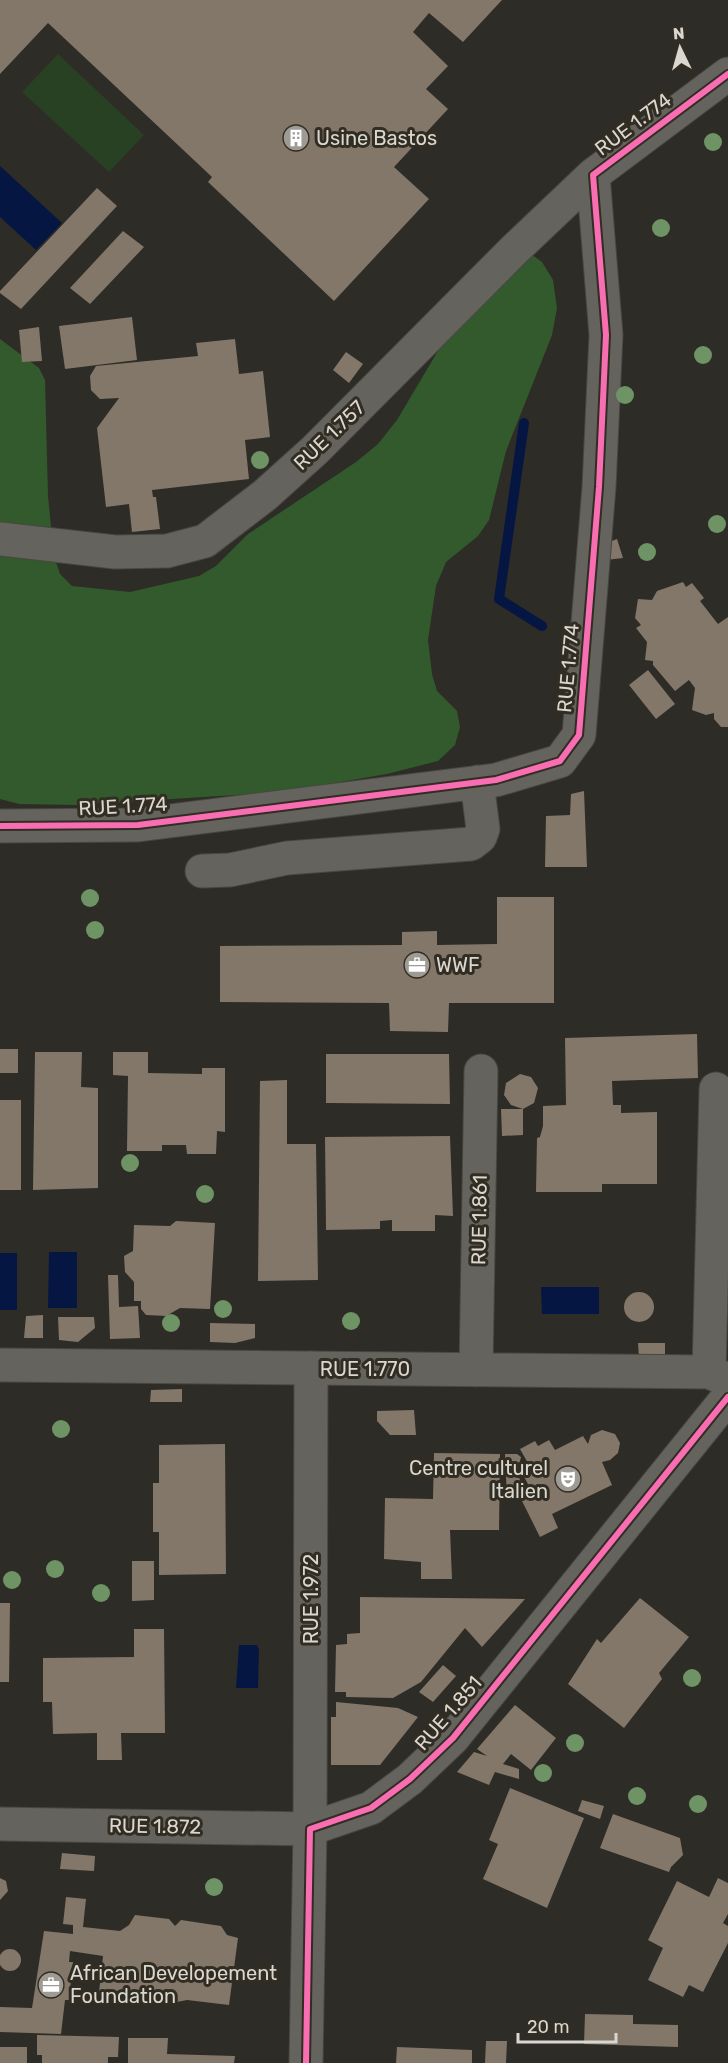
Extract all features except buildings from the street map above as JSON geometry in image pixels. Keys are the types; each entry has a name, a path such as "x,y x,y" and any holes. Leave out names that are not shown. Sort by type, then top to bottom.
{"street":[{"name":"RUE 1.774","path":"0,826 138,825 496,780 560,761 579,735 599,487 606,335 593,175 728,74"},
{"name":"RUE 1.757","path":"0,539 115,552 166,551 205,540 265,495 315,450 514,250 593,175"},
{"path":"202,871 230,870 287,858 471,844 480,837 483,829 477,782"},
{"name":"RUE 1.861","path":"476,1370 481,1071"},
{"path":"716,1089 722,1383"},
{"name":"RUE 1.770","path":"0,1365 476,1370 722,1383"},
{"name":"RUE 1.972","path":"310,1829 311,1368"},
{"name":"RUE 1.851","path":"310,1829 371,1808 410,1779 453,1738 722,1383"},
{"name":"RUE 1.872","path":"0,1824 310,1829"},
{"path":"306,2063 310,1829"}],"green space":[{"path":"58,54 144,135 109,172 22,92"},
{"path":"524,249 542,262 553,280 557,308 552,335 506,451 489,520 478,536 446,562 436,586 428,640 432,674 437,691 457,711 460,727 455,745 438,761 387,774 282,792 75,805 19,804 0,799 0,339 39,368 45,380 48,496 54,556 60,574 72,586 130,592 199,576 216,566 248,534 356,462 378,444 397,420 445,339"}],"water":[{"path":"0,166 62,223 36,250 0,217"},
{"path":"49,1252 77,1252 77,1308 48,1308"},
{"path":"0,1253 17,1253 17,1310 0,1310"},
{"path":"541,1287 599,1287 599,1314 542,1314"},
{"path":"239,1645 257,1645 259,1649 258,1688 236,1688"}],"waterway":[{"path":"524,423 499,599 542,626"}],"cycle path":[{"path":"0,826 138,825 496,780 560,761 579,735 599,487 606,335 593,175 728,74"},
{"path":"306,2063 310,1829 371,1808 410,1779 453,1738 728,1397"}],"place":[{"name":"Usine Bastos","path":"296,138"},
{"name":"WWF","path":"417,965"},
{"name":"Centre culturel Italien","path":"568,1479"},
{"name":"African Developement Foundation","path":"51,1985"}]}
